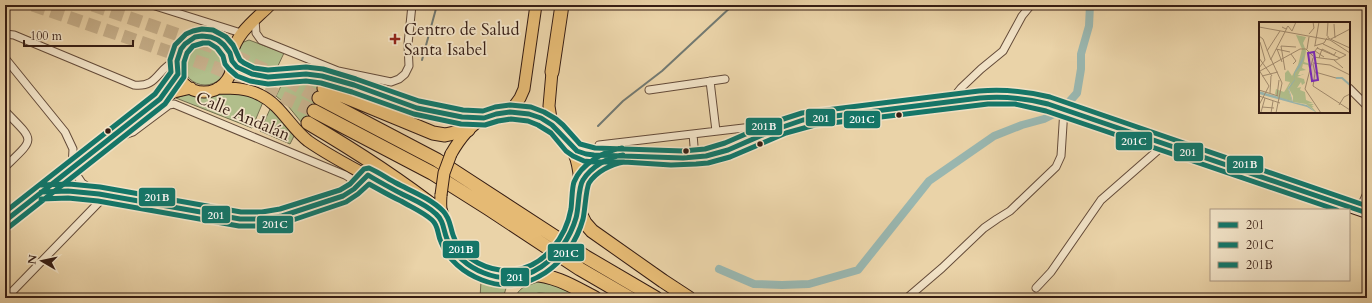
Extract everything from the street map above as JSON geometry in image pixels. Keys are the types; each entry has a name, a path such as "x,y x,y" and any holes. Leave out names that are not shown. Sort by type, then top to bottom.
{"highway":[{"path":"552,72 562,5"},
{"path":"468,130 445,135 433,133 322,93 437,160 586,257 656,298"},
{"path":"441,216 425,200 348,146 311,117 432,173 490,209 580,269 630,298"},
{"path":"578,209 589,228 595,234 689,298"},
{"path":"530,274 543,275 558,279 595,298"}],"main road":[{"path":"270,5 241,33 233,47 232,59 232,67 229,77 222,85 207,92 201,92 184,84 178,74 176,61 178,56 183,46 191,39 207,36 217,39 226,46 232,59 243,71 259,76 270,77 301,74 318,75 350,84 430,111 450,115 484,118 510,112 521,112 534,115 552,125 563,135 571,148 578,168 580,185 578,209 572,231 561,248 547,264 530,274 503,278 489,275 473,268 465,262 447,239 441,216 440,195 444,172 457,144 468,130 484,118"},
{"path":"510,112 520,98 524,89 536,5"},
{"path":"217,39 241,33"},
{"path":"552,72 549,98 552,125"},
{"path":"160,99 178,74"},
{"path":"5,221 10,213 41,192 160,99 174,92 191,88"},
{"path":"218,88 246,90 269,99 294,128 309,141 441,216"},
{"path":"571,148 588,154 694,158 717,154 782,126 796,122 980,98 1010,97 1026,99 1054,106 1067,113 1164,144 1363,212"},
{"path":"580,185 592,170 616,155"}],"street":[{"path":"152,5 241,33"},
{"path":"255,20 256,33 261,40 338,71 394,82 406,74 409,66 408,44 412,5"},
{"path":"954,102 957,93 961,88 980,69 1003,51 1022,16 1031,5"},
{"path":"5,34 14,35 134,85 144,86 152,82 158,77 166,66 176,61"},
{"path":"5,58 69,138 73,148 72,168 82,183 103,195"},
{"path":"649,90 724,79"},
{"path":"710,81 716,131"},
{"path":"1350,89 1367,106"},
{"name":"Calle Andalán","path":"118,132 127,134 133,132 169,105 174,104 345,175 350,178 354,189"},
{"path":"5,111 29,138 25,148 5,168"},
{"path":"907,298 942,268 984,228 1010,211 1056,167 1061,156 1067,113"},
{"path":"599,145 752,127"},
{"path":"693,134 694,158"},
{"path":"1036,288 1051,272 1101,200 1164,144"},
{"path":"41,192 68,191 103,195 240,218 263,219 282,216 343,196 354,189 368,175"},
{"path":"1363,212 1367,193"},
{"path":"6,298 103,195"}],"green space":[{"path":"249,40 284,53 276,70 254,69 243,63 239,52 241,43"},
{"path":"201,41 209,41 214,42 221,47 226,54 226,72 221,79 214,84 201,85 193,82 186,75 183,67 183,59 186,51 193,44"},
{"path":"298,79 326,83 306,128 288,106 276,96 284,80"},
{"path":"222,93 244,94 263,102 252,128 176,98 188,94 209,96"},
{"path":"271,107 295,134 290,144 260,131"},
{"path":"481,281 507,285 503,298 480,298"},
{"path":"540,281 549,282 583,298 562,298 552,294 539,293 534,294 529,298 515,298 522,288"}],"waterway":[{"path":"422,60 437,5"},
{"path":"598,126 623,101 662,71 733,5"},
{"path":"719,269 754,284 782,285 809,284 858,270 929,181 994,136 1022,125 1044,119 1054,114 1069,102 1077,93 1081,69 1081,54 1089,26 1090,5"}],"tunnel":[{"path":"33,5 216,68 314,111"},
{"path":"93,5 222,50 287,80 319,98"}],"transit line":[{"name":"201B","path":"5,212 155,94 171,72 170,60 175,45 186,34 202,29 213,30 226,37 233,45 240,60 254,68 268,70 306,67 323,69 419,101 463,110 483,111 495,107 510,105 531,107 556,119 580,144 595,148 683,151 705,149 725,143 771,123 802,113 979,91 1006,90 1032,93 1050,97 1367,206"},
{"name":"201","path":"5,221 160,99 178,74 177,61 181,49 195,37 202,36 211,37 218,40 230,53 232,61 237,67 252,74 268,77 306,74 322,76 354,85 417,108 462,117 484,118 510,112 529,114 541,118 552,125 577,151 594,155 683,158 706,156 728,150 774,130 803,120 980,98 1006,97 1031,100 1048,104 1367,213"},
{"name":"201C","path":"9,227 165,104 184,77 184,62 187,53 193,46 203,43 209,43 217,48 223,56 225,64 229,69 237,76 250,81 268,84 306,81 321,83 352,92 414,114 461,124 485,125 511,119 528,121 551,133 566,151 584,161 671,165 708,163 730,157 786,133 815,125 988,104 1015,104 1046,111 1334,209"},
{"name":"201B","path":"41,185 69,184 100,187 241,212 262,212 280,209 340,190 350,184 364,169 369,168 438,206 447,216 457,244 470,258 487,267 515,270 536,263 545,256 559,240 571,209 572,191 577,175 594,159 608,152 622,148"},
{"name":"201","path":"41,192 68,191 99,194 240,219 263,219 282,216 343,196 354,189 368,175 429,208 441,219 450,245 457,255 467,264 484,273 500,277 514,277 528,274 541,267 553,257 570,233 578,209 581,183 586,175 600,163 623,155"},
{"name":"201C","path":"41,199 68,198 98,201 239,226 264,226 284,223 346,202 369,184 425,214 432,220 437,227 444,249 452,260 463,270 482,280 499,284 516,284 531,280 545,273 569,250 583,219 589,183 604,169 624,162"}],"place":[{"name":"Centro de Salud Santa Isabel","path":"395,39"}]}
